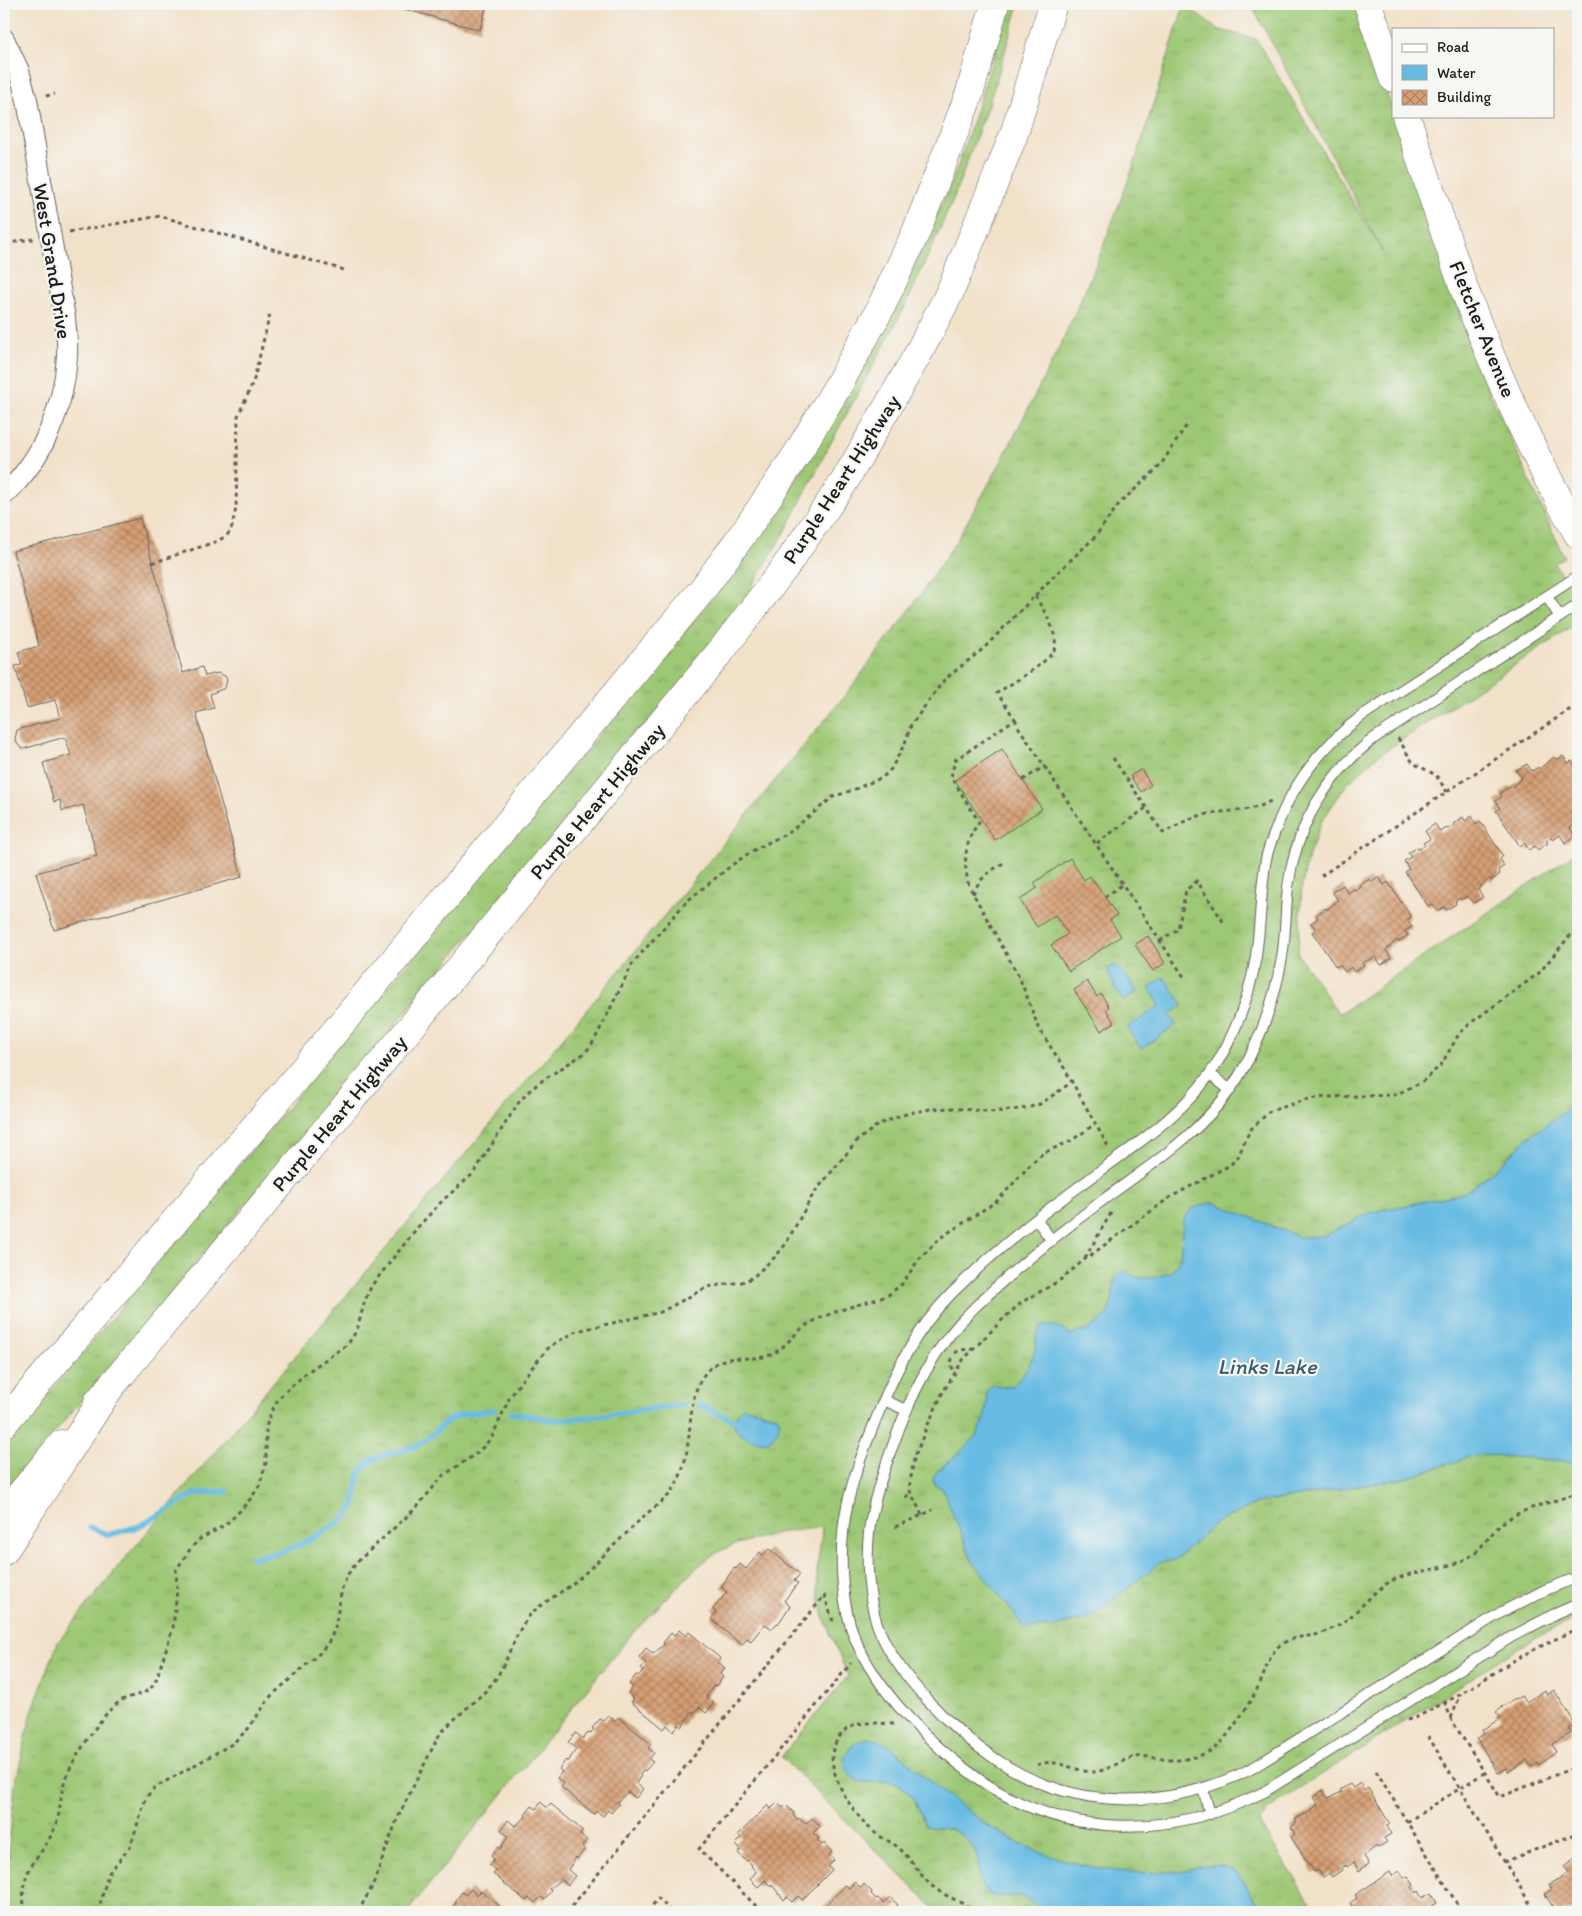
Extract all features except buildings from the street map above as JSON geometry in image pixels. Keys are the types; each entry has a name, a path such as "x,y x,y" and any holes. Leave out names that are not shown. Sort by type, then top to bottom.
{"main road":[{"path":"4,1423 346,1019 702,590 748,527 825,408 880,309 916,232 969,95 995,4"},
{"name":"Purple Heart Highway","path":"4,1514 359,1090 720,651 763,597 844,482 918,354 950,292 1014,134 1053,4"},
{"path":"1368,4 1392,75"},
{"name":"Fletcher Avenue","path":"1407,118 1461,279 1481,331 1545,473 1578,534"},
{"path":"4,1551 113,1384"}],"street":[{"name":"West Grand Drive","path":"4,39 18,71 27,100 65,318 67,354 65,381 57,413 47,438 32,463 4,495"}],"lane":[{"path":"1578,576 1407,686 1350,725 1322,750 1299,781 1282,812 1266,854 1255,960 1247,993 1228,1042 1210,1074 1192,1096 1149,1135 1066,1196 982,1265 940,1306 927,1322 902,1360 884,1400 860,1462 842,1533 842,1573 854,1636 885,1688 905,1715 961,1766 987,1785 1034,1808 1081,1821 1122,1826 1160,1824 1210,1814 1264,1792 1513,1636 1578,1604"},
{"path":"1547,597 1560,617"},
{"path":"1578,606 1366,746 1342,767 1321,794 1303,829 1292,861 1282,961 1271,1002 1250,1055 1230,1090 1189,1134 1165,1155 1082,1216 999,1284 959,1323 924,1372 906,1410 878,1490 868,1535 868,1572 878,1627 906,1674 924,1698 976,1746 1000,1763 1024,1776 1068,1792 1123,1801 1172,1797 1203,1789 1251,1769 1521,1601 1578,1577"},
{"path":"1210,1074 1230,1090"},
{"path":"1037,1220 1052,1241"},
{"path":"884,1400 906,1410"},
{"path":"1203,1789 1210,1814"}],"path":[{"path":"62,233 160,216 344,270"},
{"path":"4,254 9,244 39,238"},
{"path":"152,563 215,542 231,531 236,508 238,416 253,383 270,314"},
{"path":"25,1912 23,1889 26,1875 48,1842 55,1827 60,1814 64,1781 71,1765 115,1705 122,1700 150,1691 155,1683 173,1628 177,1590 176,1570 191,1548 200,1539 225,1525 252,1497 260,1484 266,1463 266,1427 271,1412 279,1398 306,1373 348,1344 356,1330 365,1300 372,1285 386,1265 443,1200 473,1174 482,1162 508,1116 530,1090 585,1054 594,1041 633,963 687,901 752,850 791,831 833,797 883,777 891,769 905,742 911,725 944,680 984,648 1094,538 1119,504 1160,466 1188,423"},
{"path":"1035,596 1050,621 1055,639 1054,650 1047,660 1026,676 997,693 1186,980"},
{"path":"1321,876 1578,704"},
{"path":"1015,719 955,760 951,777 979,822 966,846 967,880 1020,980 1039,1028 1109,1147"},
{"path":"1391,728 1413,763 1436,775 1446,792"},
{"path":"1113,758 1163,833 1197,816 1264,805 1272,800 1276,794"},
{"path":"1023,780 1045,766"},
{"path":"1097,843 1146,808"},
{"path":"974,894 977,883 1004,862"},
{"path":"1160,941 1178,928 1186,890 1197,881 1224,924"},
{"path":"1105,897 1124,884"},
{"path":"922,1515 911,1494 910,1478 914,1459 925,1430 954,1372 1003,1319 1022,1302 1059,1281 1084,1260 1169,1198 1230,1165 1238,1157 1250,1130 1270,1111 1326,1097 1395,1095 1422,1082 1440,1066 1459,1034 1472,1022 1539,973 1578,926"},
{"path":"98,1912 108,1874 130,1847 146,1798 154,1788 232,1744 248,1729 271,1696 321,1652 330,1640 335,1628 342,1588 348,1574 358,1561 415,1508 443,1476 477,1453 486,1444 520,1381 550,1346 577,1331 661,1312 707,1287 742,1282 752,1278 776,1256 785,1244 814,1193 851,1147 862,1136 879,1124 909,1113 930,1109 950,1108 995,1112 1027,1108 1040,1104 1072,1082"},
{"path":"358,1912 372,1887 398,1817 438,1737 447,1725 485,1691 495,1679 525,1621 542,1605 576,1581 649,1511 668,1496 680,1477 689,1446 694,1394 698,1383 707,1370 716,1362 727,1358 756,1358 769,1355 779,1350 806,1326 821,1318 887,1296 895,1291 930,1246 997,1201 1043,1153 1071,1141 1095,1124"},
{"path":"954,1372 951,1360 954,1354 960,1350 974,1349"},
{"path":"1024,1776 1034,1766 1044,1762 1056,1763 1089,1772 1101,1772 1132,1758 1142,1756 1174,1760 1198,1756 1212,1750 1222,1742 1241,1714 1277,1648 1285,1642 1330,1630 1342,1623 1370,1596 1389,1583 1409,1573 1452,1565 1466,1559 1476,1553 1496,1529 1507,1520 1522,1512 1578,1492"},
{"path":"905,1497 911,1494"},
{"path":"894,1526 933,1510"},
{"path":"567,1912 824,1595"},
{"path":"1578,1628 1521,1656 1445,1702 1451,1719 1500,1797 1578,1766"},
{"path":"762,1912 699,1849 851,1662"},
{"path":"1451,1719 1461,1694"},
{"path":"895,1724 858,1723 847,1728 838,1738 833,1749 832,1764 836,1780 865,1822 878,1834 893,1842 927,1882 975,1912"},
{"path":"1428,1736 1535,1912"},
{"path":"1376,1771 1462,1912"},
{"path":"1407,1822 1484,1773"},
{"path":"1504,1862 1578,1833"},
{"path":"648,1912 658,1898 672,1912"}],"green space":[{"path":"1008,4 1019,4 993,91 954,197 906,305 828,448 784,534 740,605 714,643 4,1493 4,1447 712,599 770,520 849,394 911,275 958,166 993,59"},
{"path":"1251,4 1357,4 1392,110 1392,118 1395,118 1475,360 1564,557 1554,563 1578,599 1578,623 1376,757 1347,784 1321,822 1307,861 1302,886 1298,954 1339,1014 1578,851 1578,1618 1520,1647 1268,1809 1259,1823 1317,1912 938,1912 781,1757 848,1676 827,1626 820,1600 817,1573 822,1527 777,1533 733,1545 714,1554 695,1569 630,1636 407,1912 7,1912 8,1857 15,1785 32,1711 58,1642 113,1573 600,994 847,693 911,608 957,540 999,466 1062,342 1098,260 1136,159 1184,5 1217,29 1256,39 1383,252"}],"water":[{"path":"1115,965 1127,977 1137,992 1124,1001 1115,989 1107,969"},
{"path":"1164,977 1183,1005 1169,1015 1176,1025 1141,1049 1127,1028 1160,1005 1149,988"},
{"name":"Links Lake","path":"1578,1104 1578,1462 1478,1454 1406,1478 1257,1503 1213,1525 1175,1560 1160,1563 1090,1618 1050,1628 1025,1628 973,1562 942,1488 935,1485 933,1478 940,1468 964,1449 976,1435 986,1411 986,1391 992,1385 1012,1387 1028,1367 1035,1349 1037,1336 1042,1326 1055,1326 1070,1334 1086,1331 1106,1317 1112,1302 1116,1275 1125,1270 1136,1277 1147,1278 1172,1272 1180,1258 1183,1221 1191,1209 1213,1202 1299,1237 1324,1236 1369,1213 1464,1193 1492,1172 1529,1137 1569,1108"},
{"path":"743,1407 775,1415 779,1418 778,1428 773,1438 767,1441 760,1441 748,1438 738,1432 734,1424 735,1419"},
{"path":"867,1738 876,1740 894,1749 932,1783 979,1819 1028,1847 1071,1862 1119,1871 1169,1872 1204,1866 1222,1866 1234,1871 1238,1875 1246,1885 1261,1912 1041,1912 1027,1899 992,1895 986,1892 982,1886 976,1855 973,1847 966,1839 953,1830 926,1826 913,1799 901,1786 886,1781 864,1782 851,1776 845,1767 846,1755 854,1745"}],"waterway":[{"path":"511,1413 556,1420 684,1405"},
{"path":"700,1405 730,1419 742,1421"},
{"path":"252,1558 278,1553 293,1547 321,1534 339,1522 351,1511 359,1477 369,1462 381,1456 416,1446 453,1418 468,1413 494,1410"},
{"path":"90,1527 108,1535 140,1526 194,1494 227,1491"}]}
